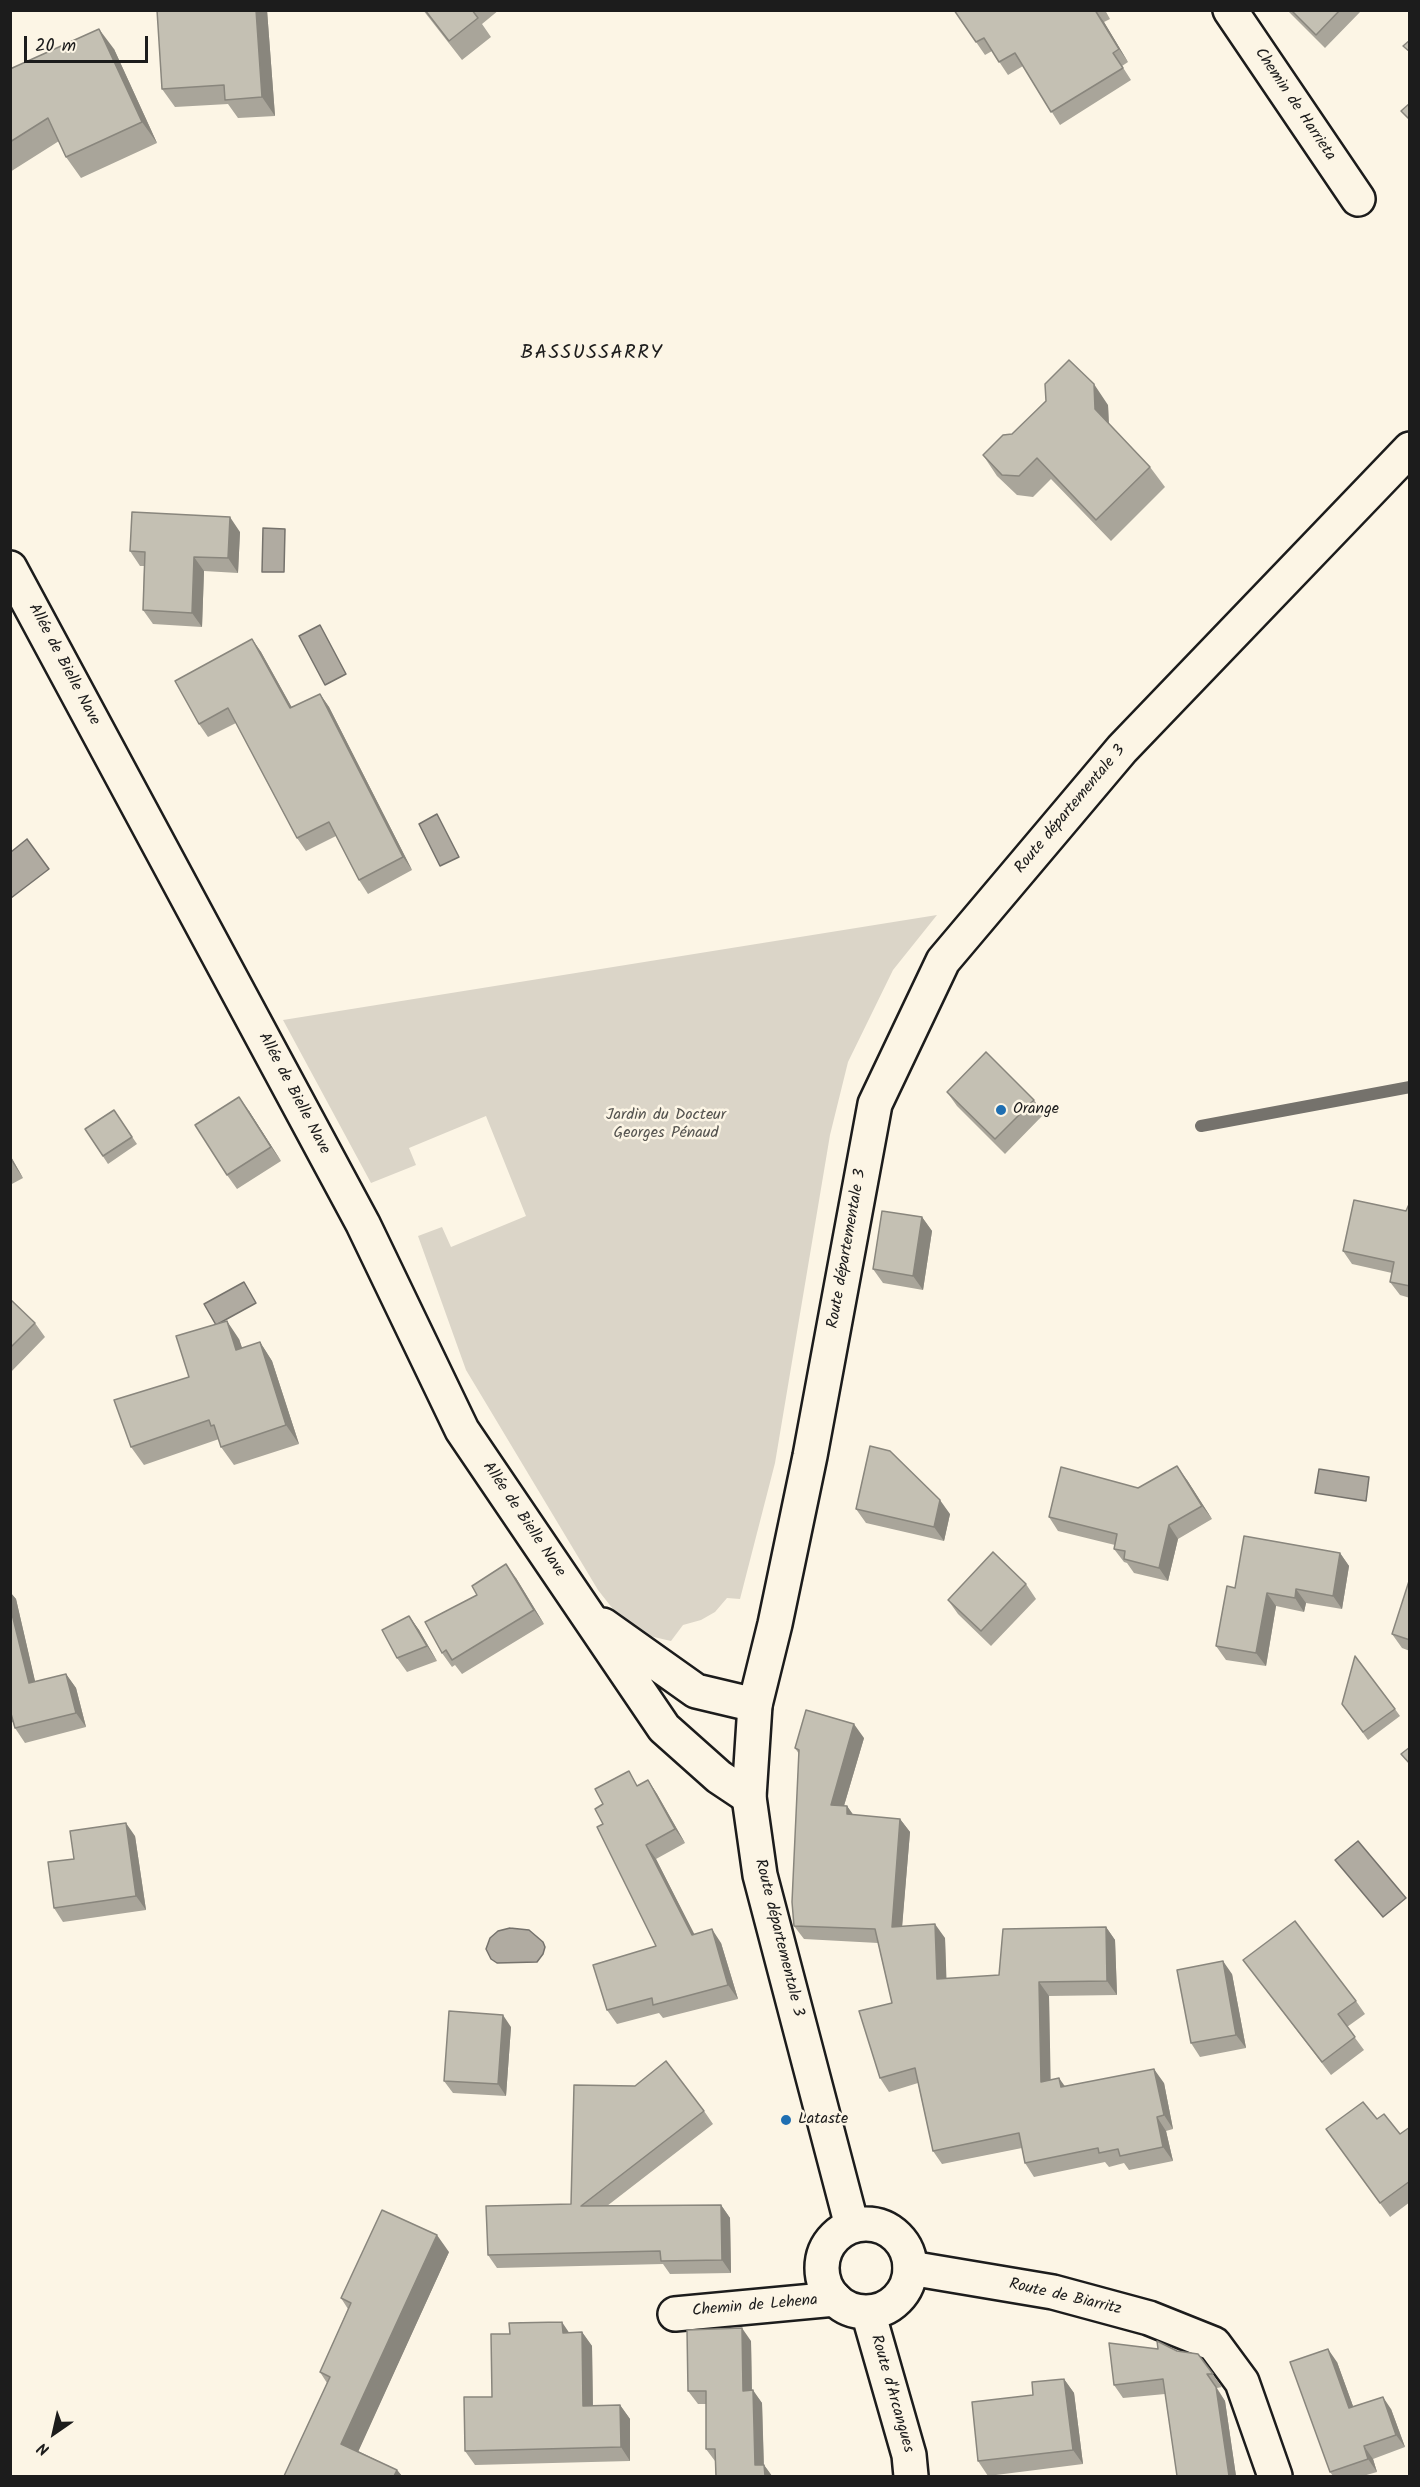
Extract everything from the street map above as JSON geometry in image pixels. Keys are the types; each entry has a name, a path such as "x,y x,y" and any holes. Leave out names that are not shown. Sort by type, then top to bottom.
{"street":[{"name":"Chemin de Harrieta","path":"1230,10 1358,199"},
{"name":"Route départementale 3","path":"852,2226 760,1875 749,1797 755,1705 775,1624 810,1456 874,1104 943,961 1122,749 1410,448"},
{"name":"Allée de Bielle Nave","path":"10,568 363,1224 462,1430 664,1728 719,1777 749,1797"},
{"name":"Allée de Bielle Nave","path":"585,1612 696,1690 755,1705"},
{"path":"876,2224 897,2235 904,2245 910,2268 906,2286 895,2301 887,2307 868,2312 844,2307 835,2299 824,2280 823,2258 833,2238 852,2226 876,2224"},
{"name":"Route de Biarritz","path":"910,2268 1053,2292 1149,2318 1214,2344 1242,2382 1275,2476"},
{"name":"Chemin de Lehena","path":"675,2314 835,2299"},
{"name":"Route d'Arcangues","path":"868,2312 909,2455 911,2476"}],"green space":[{"name":"Jardin du Docteur Georges Pénaud","path":"937,915 893,970 848,1062 830,1135 775,1463 740,1599 727,1598 715,1612 701,1620 683,1625 671,1641 645,1635 620,1618 598,1590 466,1370 418,1236 442,1227 451,1247 526,1216 486,1116 409,1148 416,1165 371,1183 283,1020"}],"shaded area":[{"path":"263,528 285,529 284,572 262,572"},
{"path":"320,625 346,674 325,685 299,636"},
{"path":"437,814 459,857 440,866 419,824"},
{"path":"27,839 49,869 11,898 11,852"},
{"path":"244,1282 256,1303 216,1325 204,1304"},
{"path":"1319,1469 1369,1477 1366,1501 1315,1493"},
{"path":"1358,1841 1406,1898 1383,1917 1335,1860"},
{"path":"510,1928 529,1930 543,1942 545,1947 543,1954 537,1962 497,1963 491,1959 486,1949 490,1938 498,1931"}],"building":[{"path":"157,10 256,10 262,97 225,100 224,85 162,89"},
{"path":"425,10 472,10 478,18 449,41"},
{"path":"954,10 1095,10 1119,49 1113,53 1123,68 1051,112 1015,53 999,62 984,38 976,42"},
{"path":"1291,10 1340,10 1316,35"},
{"path":"99,29 142,122 66,157 48,118 10,142 10,69"},
{"path":"1410,40 1410,52 1403,46"},
{"path":"1410,103 1410,120 1401,111"},
{"path":"1069,360 1094,384 1095,409 1150,467 1096,520 1037,458 1019,476 1002,475 983,455 1003,435 1012,434 1046,401 1045,384"},
{"path":"132,512 230,517 228,558 194,557 192,613 143,610 145,552 130,551"},
{"path":"252,639 290,708 320,694 403,857 359,880 329,822 297,838 228,708 199,724 175,681"},
{"name":"Orange","path":"986,1052 1034,1100 995,1139 947,1092"},
{"path":"239,1097 271,1147 227,1175 195,1125"},
{"path":"114,1110 132,1137 103,1156 85,1129"},
{"path":"1354,1200 1406,1211 1410,1202 1410,1286 1390,1282 1394,1262 1343,1251"},
{"path":"882,1211 922,1217 913,1276 873,1269"},
{"path":"10,1299 35,1323 10,1348"},
{"path":"227,1321 236,1350 260,1342 286,1425 221,1447 214,1425 211,1426 209,1420 131,1447 114,1400 189,1377 176,1336"},
{"path":"870,1446 890,1451 940,1500 934,1527 856,1509"},
{"path":"1177,1466 1202,1506 1169,1525 1159,1568 1124,1559 1125,1551 1114,1549 1117,1534 1049,1517 1061,1467 1138,1488"},
{"path":"1244,1536 1340,1553 1333,1596 1296,1589 1295,1598 1267,1593 1256,1653 1216,1646 1227,1586 1235,1588"},
{"path":"993,1552 1026,1584 981,1631 948,1600"},
{"path":"506,1564 534,1610 452,1660 446,1650 442,1653 425,1622 477,1595 472,1586"},
{"path":"1410,1581 1410,1640 1392,1634"},
{"path":"10,1606 29,1683 66,1674 76,1713 15,1728 10,1710"},
{"path":"409,1616 427,1646 397,1658 382,1630"},
{"path":"1355,1656 1395,1709 1363,1732 1342,1704"},
{"path":"806,1710 854,1724 831,1805 847,1806 847,1814 900,1819 892,1927 935,1924 937,1979 999,1975 1003,1929 1106,1927 1107,1981 1039,1982 1041,2082 1059,2078 1061,2087 1154,2069 1164,2115 1157,2117 1163,2147 1120,2156 1118,2149 1099,2153 1098,2148 1025,2163 1019,2133 933,2151 915,2068 880,2078 859,2011 892,2003 875,1929 794,1926 792,1902 799,1750 795,1748"},
{"path":"1410,1747 1410,1764 1401,1754"},
{"path":"629,1771 637,1786 648,1780 675,1829 646,1845 692,1935 712,1929 728,1985 653,2005 652,1998 607,2010 593,1965 656,1946 597,1827 603,1824 595,1809 603,1804 595,1789"},
{"path":"126,1823 136,1896 54,1908 48,1862 74,1859 70,1831"},
{"path":"1295,1921 1356,2001 1338,2014 1355,2037 1322,2062 1243,1960"},
{"path":"1223,1961 1236,2035 1191,2043 1177,1970"},
{"path":"449,2011 503,2015 498,2084 444,2081"},
{"path":"666,2061 704,2111 581,2206 721,2205 722,2260 661,2261 660,2251 488,2255 486,2206 571,2204 574,2085 635,2086"},
{"path":"1363,2102 1377,2119 1384,2114 1400,2134 1410,2127 1410,2181 1380,2203 1326,2129"},
{"path":"382,2210 437,2235 341,2444 397,2470 394,2476 284,2476 330,2377 320,2372 351,2303 341,2298"},
{"path":"562,2322 563,2333 582,2332 583,2406 620,2405 621,2447 465,2451 464,2397 492,2397 491,2334 510,2334 509,2323"},
{"path":"742,2328 743,2391 753,2390 755,2465 764,2465 765,2476 716,2476 715,2449 706,2449 706,2391 688,2391 687,2330"},
{"path":"1157,2341 1177,2351 1198,2354 1213,2374 1207,2374 1216,2387 1229,2476 1177,2476 1163,2379 1114,2385 1109,2343 1158,2349"},
{"path":"1328,2349 1349,2408 1383,2397 1396,2435 1364,2446 1368,2459 1330,2472 1290,2362"},
{"path":"1064,2379 1073,2450 978,2461 972,2402 1033,2395 1032,2382"}],"waterway":[{"path":"1201,1126 1410,1087"}],"place":[{"name":"Orange","path":"1001,1110"},
{"name":"Lataste","path":"786,2120"}],"district":[{"name":"BASSUSSARRY","path":"592,355"}]}
